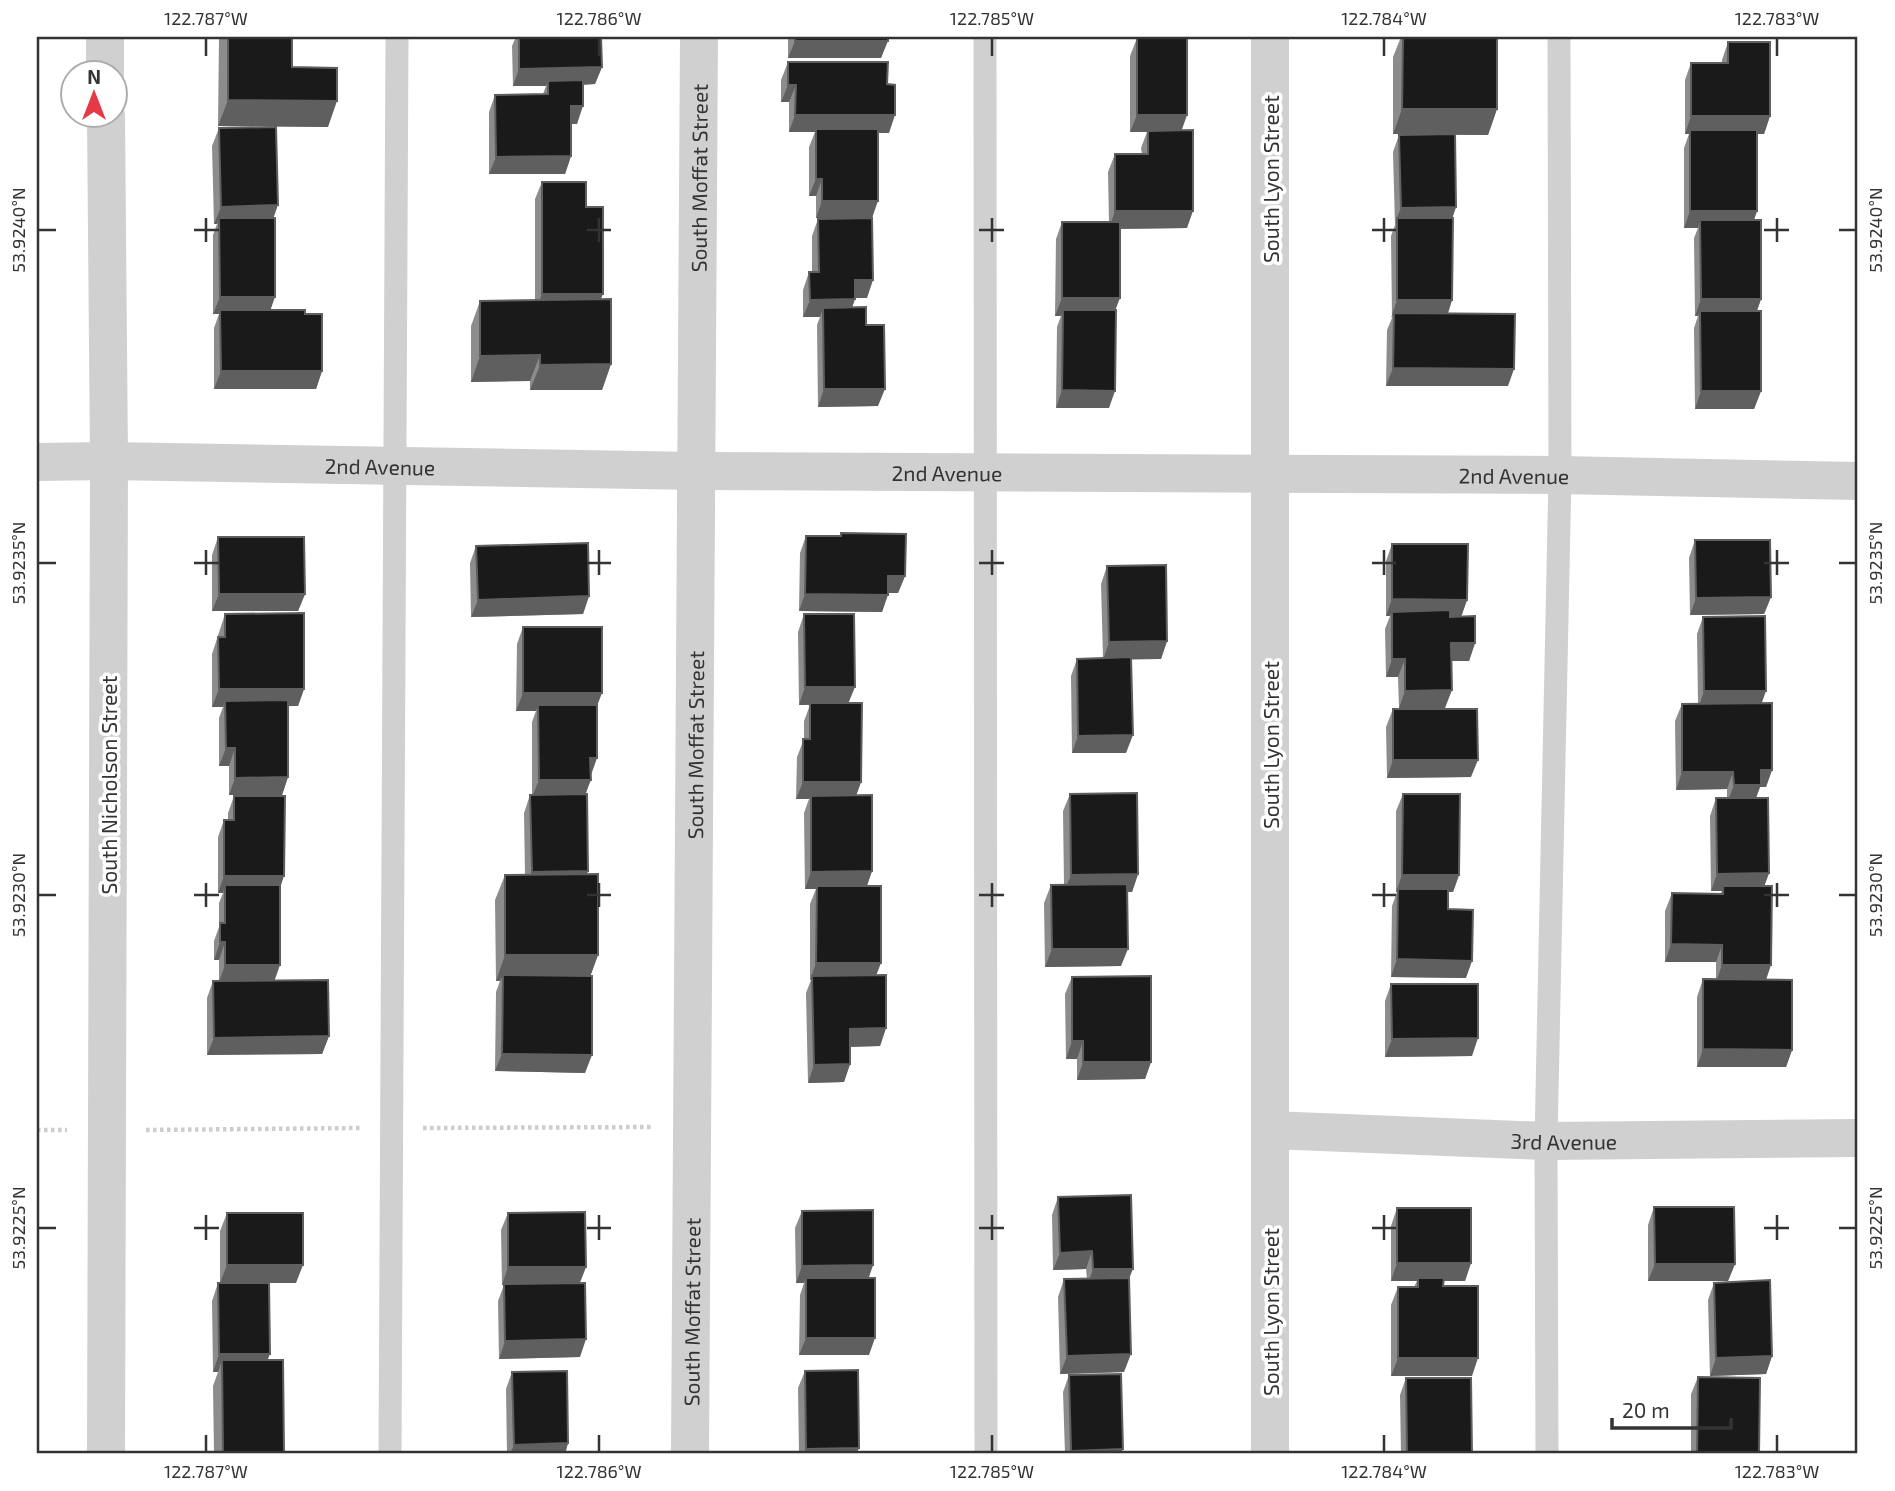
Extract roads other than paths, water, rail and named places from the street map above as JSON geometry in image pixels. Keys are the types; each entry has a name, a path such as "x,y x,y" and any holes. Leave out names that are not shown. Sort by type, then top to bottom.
{"street":[{"path":"105,37 105,60"},
{"name":"South Moffat Street","path":"690,1454 699,37"},
{"name":"South Lyon Street","path":"1270,37 1270,1454"},
{"name":"South Nicholson Street","path":"106,130 109,461 106,1454"},
{"name":"2nd Avenue","path":"37,462 697,471 1560,475 1858,481"},
{"name":"3rd Avenue","path":"1270,1130 1546,1141 1858,1138"}],"lane":[{"path":"390,1454 397,37"},
{"path":"985,37 986,1454"},
{"path":"1548,1454 1546,1141 1560,475 1559,37"}]}
